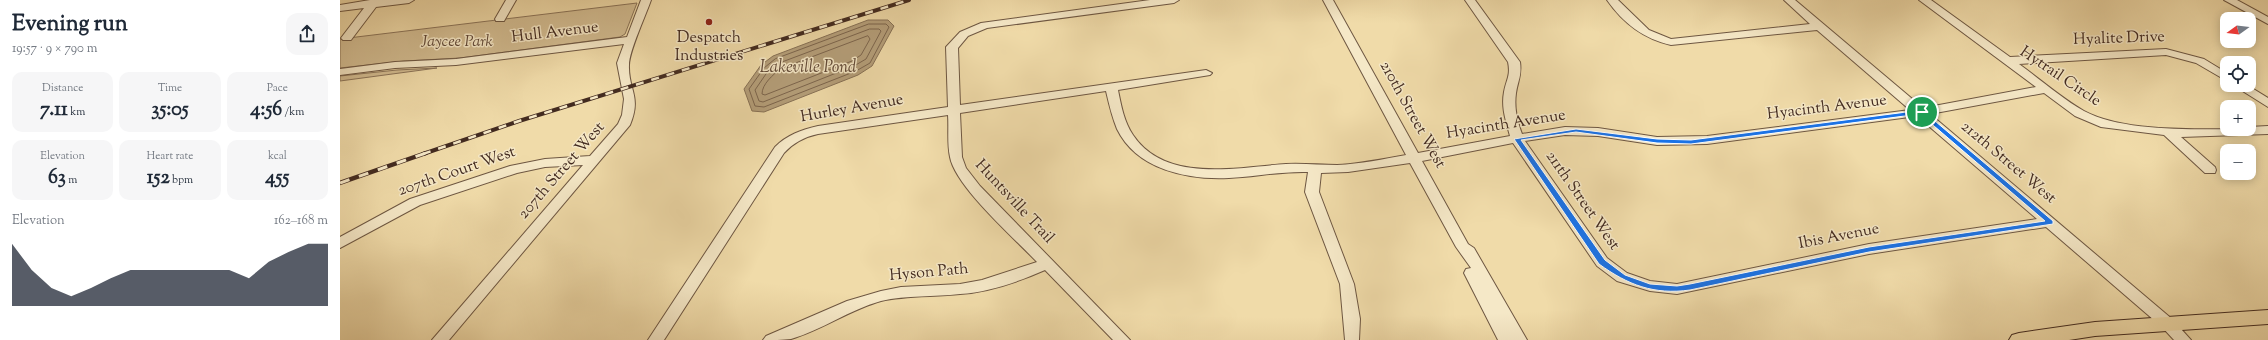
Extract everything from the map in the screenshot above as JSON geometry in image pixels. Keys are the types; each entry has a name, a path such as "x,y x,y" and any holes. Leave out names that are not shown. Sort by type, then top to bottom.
{"main road":[{"path":"2019,340 2095,329 2268,317"}],"street":[{"path":"340,8 375,2 409,0"},
{"path":"500,19 511,0"},
{"name":"207th Street West","path":"440,340 624,125 631,108 632,98 622,68 630,40 646,0"},
{"name":"Huntsville Trail","path":"1122,340 966,179 956,157 952,47 959,38 971,30 994,23 1174,0"},
{"name":"210th Street West","path":"1328,0 1463,247 1469,252 1519,340"},
{"name":"211th Street West","path":"1470,0 1514,62 1516,74 1509,98 1509,112 1517,139 1602,262 1622,277 1636,282"},
{"path":"1612,0 1642,31 1655,39 1671,42 1820,26"},
{"name":"212th Street West","path":"1788,0 2051,222 2167,323 2184,340"},
{"name":"Hytrail Circle","path":"1924,0 2079,113 2105,124 2187,134 2268,130"},
{"path":"2229,0 2268,21"},
{"path":"347,38 375,2"},
{"name":"Hull Avenue","path":"340,72 395,66 456,62 630,40"},
{"name":"Hyalite Drive","path":"2007,61 2166,52 2200,61 2220,74"},
{"name":"Hurley Avenue","path":"656,340 785,143 800,135 818,130 1206,73"},
{"name":"Hyacinth Avenue","path":"1111,87 1119,120 1124,133 1141,151 1164,164 1197,173 1223,175 1284,168 1346,168 1576,130 1657,141 1691,142 1922,112 2046,89"},
{"path":"2250,92 2268,103"},
{"path":"2168,132 2210,170"},
{"name":"207th Court West","path":"340,243 415,202 515,169 545,163 593,160"},
{"path":"1315,168 1312,192 1316,209 1347,284 1352,319 1352,339"},
{"name":"Ibis Avenue","path":"1636,282 1664,288 1690,287 1869,249 2051,222"},
{"name":"210th Street West","path":"1463,247 1462,254 1506,340"},
{"name":"Hyson Path","path":"771,340 815,324 852,305 880,296 906,291 977,286 1020,275 1047,263"}],"green space":[{"name":"Jaycee Park","path":"637,3 625,34 620,37 460,58 404,61 340,68 340,39"},
{"path":"437,68 340,81 340,76 397,70"}],"water":[{"name":"Lakeville Pond","path":"868,20 888,20 894,26 872,66 858,75 764,112 752,111 744,89 761,65 773,56"}],"railway":[{"path":"423,154 519,121 909,0"},
{"path":"340,183 426,153"}],"place":[{"name":"Despatch Industries","path":"709,22"}],"route":[{"path":"1922,112 2051,222 2026,227 1869,249 1768,269 1690,287 1677,289 1650,286 1622,277 1602,262 1595,254 1517,139 1554,132 1576,130 1657,141 1691,142 1922,112"}]}
